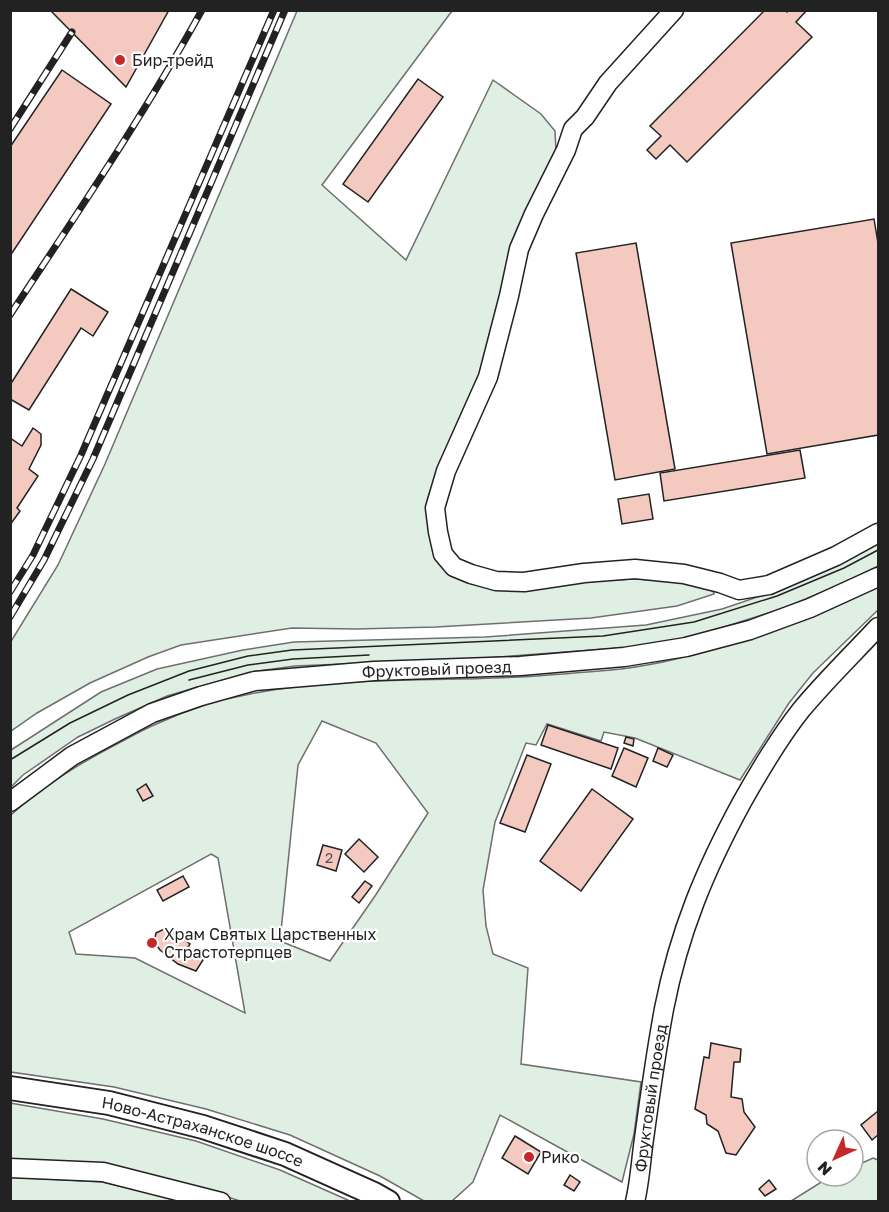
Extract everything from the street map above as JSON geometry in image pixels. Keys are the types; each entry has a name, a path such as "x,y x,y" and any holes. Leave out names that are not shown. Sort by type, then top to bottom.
{"main road":[{"name":"Ново-Астраханское шоссе","path":"10,1088 109,1103 203,1127 285,1154 388,1202"}],"street":[{"path":"674,10 608,83 585,117 573,129 566,150 519,249 488,377 446,471 435,508 443,554 454,567 496,580 524,582 584,573 635,569 684,574 720,582 739,591 769,585 836,556 879,533"},
{"name":"Фруктовый проезд","path":"10,802 72,756 152,713 255,681 374,671 520,666 665,651 750,630 810,608 879,577"},
{"name":"Фруктовый проезд","path":"635,1202 666,997 688,918 705,874 728,828 779,739 824,684 879,627"},
{"path":"10,1168 103,1172 221,1202"}],"green space":[{"path":"297,11 452,11 322,185 406,260 493,80 541,114 555,131 556,151 480,377 438,468 427,501 429,531 435,556 450,575 471,584 499,589 635,579 684,581 712,587 714,594 677,606 591,618 436,627 292,628 181,645 90,683 37,713 11,731 10,643 58,565 105,464"},
{"path":"878,544 878,566 847,582 781,609 696,636 646,646 485,658 295,666 250,672 167,696 115,719 78,737 23,775 11,787 11,750 101,692 157,669 243,650 294,642 485,637 646,625 722,609 775,591 843,563"},
{"path":"878,587 878,610 813,673 789,703 740,780 635,738 604,732 601,741 547,724 536,745 526,743 495,822 483,890 486,926 493,954 528,968 521,1064 641,1082 634,1134 622,1182 500,1115 473,1182 452,1201 424,1201 380,1176 290,1135 206,1109 114,1087 11,1072 11,815 47,786 100,753 177,715 238,696 284,688 351,682 520,677 654,664 752,637","holes":["322,721 376,743 428,813 330,961 280,941 298,765","211,854 218,858 245,1013 135,958 76,954 69,932"]},
{"path":"10,1103 103,1119 196,1141 280,1170 350,1201 240,1201 209,1191 11,1161"},
{"path":"873,1158 878,1160 878,1201 791,1201 812,1188 865,1188 865,1162"},
{"path":"10,1177 103,1182 183,1201 11,1201"}],"building":[{"name":"Бир-трейд","path":"50,10 169,10 126,87"},
{"path":"765,10 785,10 787,12 807,10 796,22 812,37 687,162 670,145 656,159 647,150 661,136 650,126"},
{"path":"62,70 111,104 10,256 10,147"},
{"path":"418,79 443,97 368,202 343,184"},
{"path":"874,219 878,243 878,435 767,454 731,243"},
{"path":"636,243 675,469 615,480 576,253"},
{"path":"71,289 108,312 93,336 81,328 29,410 10,399 10,385"},
{"path":"33,428 41,434 41,445 29,469 38,476 17,508 20,511 10,525 10,438 22,446"},
{"path":"800,450 805,478 664,501 660,473"},
{"path":"649,494 653,519 622,524 618,499"},
{"path":"548,725 618,748 611,769 541,745"},
{"path":"626,737 634,739 633,746 624,743"},
{"path":"624,748 648,758 636,787 612,776"},
{"path":"658,748 673,755 667,767 653,761"},
{"path":"527,755 551,764 525,832 500,823"},
{"path":"146,784 153,796 143,801 137,790"},
{"path":"592,789 633,819 581,891 540,861"},
{"path":"359,839 378,857 364,872 345,854"},
{"path":"323,845 342,850 336,871 317,865"},
{"path":"183,876 189,887 163,901 157,890"},
{"path":"365,881 372,886 359,903 352,897"},
{"path":"164,929 173,932 190,944 188,947 203,960 196,971 178,964 160,950 154,942 156,933"},
{"path":"711,1043 741,1049 740,1062 734,1062 731,1097 742,1099 744,1112 755,1127 736,1155 726,1153 718,1131 707,1124 706,1115 695,1109 704,1057 709,1058"},
{"path":"878,1111 878,1135 872,1140 861,1125"},
{"path":"515,1136 541,1152 528,1174 502,1158"},
{"path":"570,1175 580,1182 574,1191 564,1185"},
{"path":"769,1180 776,1189 765,1196 759,1189"}],"tram line":[{"path":"10,760 70,723 128,695 189,671 248,656 292,650 603,636 694,622 777,596 844,568 878,550"},
{"path":"189,680 248,665 293,659 369,655"}],"railway":[{"path":"10,315 133,126 202,10"},
{"path":"10,592 33,555 81,455 274,10"},
{"path":"10,617 44,560 93,459 285,10"},
{"path":"10,129 72,32"}],"place":[{"name":"Бир-трейд","path":"120,60"},
{"name":"Храм Святых Царственных Страстотерпцев","path":"152,943"},
{"name":"Рико","path":"529,1157"}]}
